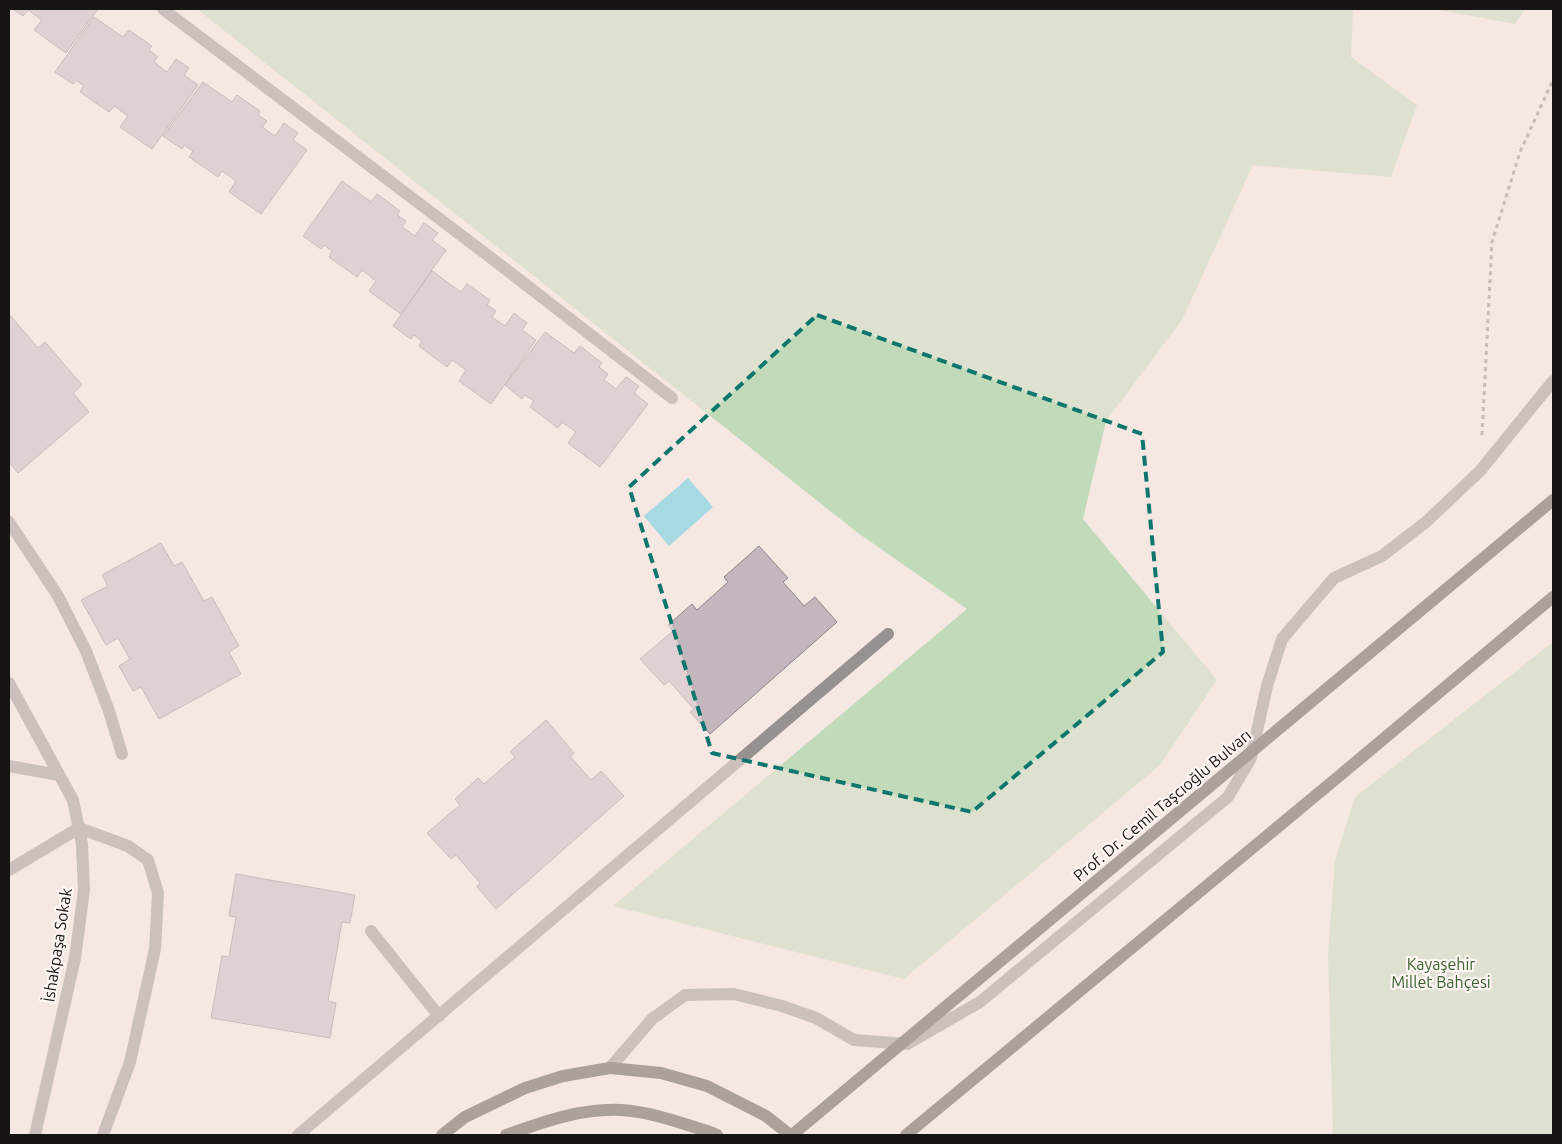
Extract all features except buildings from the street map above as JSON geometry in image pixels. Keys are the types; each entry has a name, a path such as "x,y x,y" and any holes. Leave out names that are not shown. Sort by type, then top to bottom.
{"main road":[{"name":"Prof. Dr. Cemil Taşcıoğlu Bulvarı","path":"791,1135 1553,500"},
{"path":"906,1135 1553,596"},
{"path":"442,1135 465,1117 525,1088 563,1076 610,1068 661,1073 707,1086 766,1116 791,1135"},
{"path":"506,1135 547,1120 587,1112 621,1110 658,1115 717,1135"}],"street":[{"path":"163,9 672,398"},
{"path":"610,1068 652,1019 686,995 734,994 782,1006 816,1018 854,1040 907,1044 980,1002 1228,797 1251,758 1267,686 1282,639 1334,578 1382,556 1426,522 1480,471 1553,381"},
{"path":"9,522 58,596 86,651 109,710 122,754"},
{"path":"298,1135 888,634"},
{"name":"İshakpaşa Sokak","path":"9,683 73,800 82,844 84,890 75,958 35,1135"},
{"path":"9,766 59,775"},
{"path":"9,870 79,828 128,846 148,860 158,893 155,949 130,1062 103,1135"},
{"path":"371,931 439,1016"}],"path":[{"path":"1480,471 1492,242 1520,152 1553,80"}],"highlighted area":[{"path":"817,315 1142,434 1163,652 972,812 712,753 629,487"}],"green space":[{"path":"197,9 1353,9 1351,57 1417,105 1391,177 1253,165 1182,320 1106,421 1083,519 1217,680 1160,765 904,979 613,906 967,609 858,533"},
{"path":"1434,9 1525,9 1515,24"},
{"name":"Kayaşehir Millet Bahçesi","path":"1553,642 1553,1135 1333,1135 1328,954 1335,860 1355,797"}],"water":[{"path":"688,478 713,507 669,546 644,516"}]}
